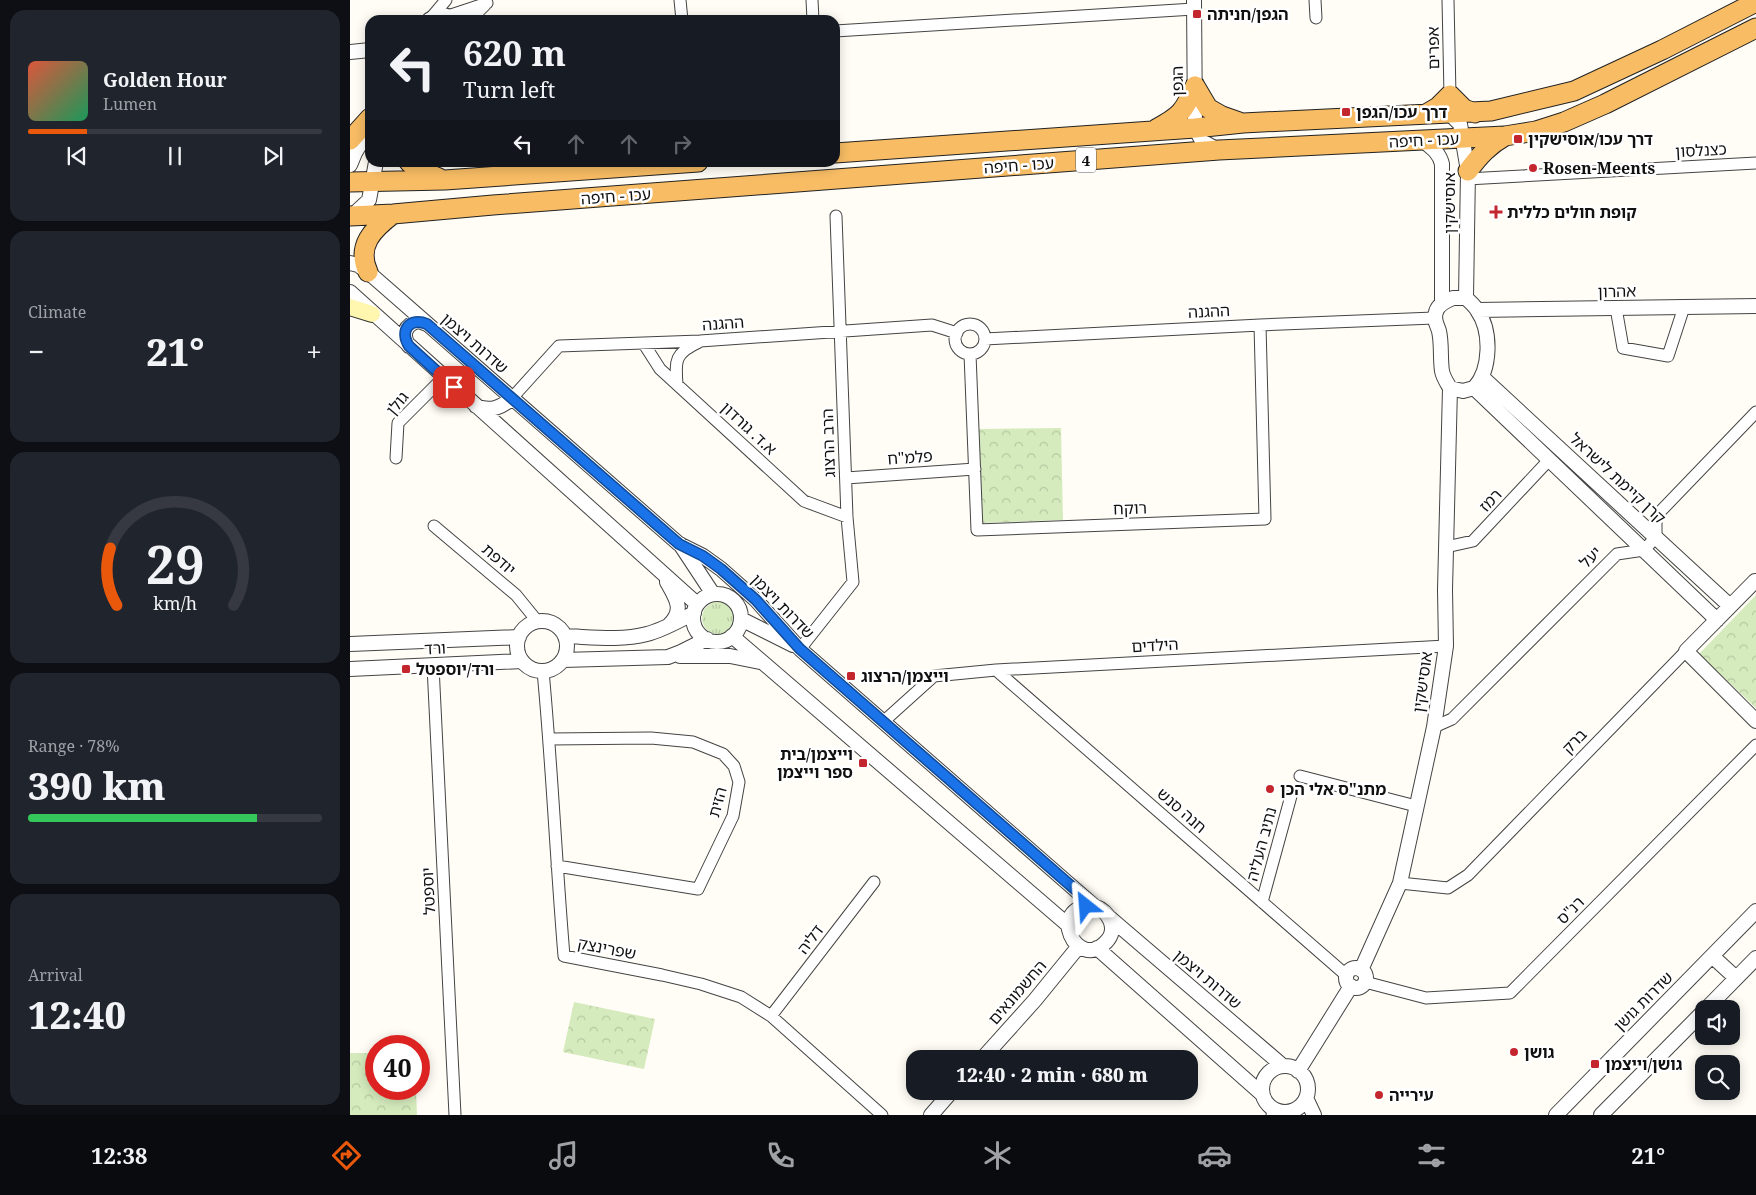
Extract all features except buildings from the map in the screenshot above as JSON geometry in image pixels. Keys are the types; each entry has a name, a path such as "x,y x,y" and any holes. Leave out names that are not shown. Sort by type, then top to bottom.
{"highway":[{"name":"עכו - חיפה","path":"840,153 1243,123 1423,116 1491,111 1574,91 1662,50 1756,2"},
{"name":"עכו - חיפה","path":"351,215 393,214 1219,150 1505,136 1536,131 1564,122 1613,100 1756,28"},
{"path":"1195,86 1208,108 1222,116 1243,123"},
{"path":"1152,131 1180,115 1188,104 1195,86"},
{"path":"1423,116 1438,107 1450,95 1464,108 1475,113"},
{"path":"350,140 365,124"},
{"path":"1468,175 1482,152 1492,143 1505,136"},
{"path":"416,167 427,174 445,180"},
{"name":"עכו - חיפה","path":"350,182 445,180 628,167"},
{"path":"368,272 364,256 366,244 377,226 393,214"}],"main road":[{"path":"350,307 372,314"}],"street":[{"path":"434,15 446,0"},
{"path":"680,0 682,15"},
{"path":"812,0 813,15"},
{"path":"1315,0 1316,18"},
{"name":"אפרים","path":"1448,0 1450,95"},
{"path":"458,15 488,1"},
{"path":"475,15 488,1"},
{"path":"840,31 1194,4"},
{"name":"הגפן","path":"1194,4 1195,128"},
{"name":"אוסישקין","path":"1450,114 1460,124 1464,139 1468,175 1466,298"},
{"path":"1195,128 1202,141 1219,150"},
{"path":"350,165 365,136"},
{"name":"אוסישקין","path":"1422,140 1435,150 1440,156 1442,164 1442,303"},
{"name":"כצנלסון","path":"1468,175 1756,163"},
{"path":"351,215 369,200 375,167"},
{"name":"הרב הרצוג","path":"800,649 853,582 846,517 836,216"},
{"name":"שדרות ויצמן","path":"350,263 358,265 368,272 679,544 703,556 721,569 756,600 800,649 1094,906"},
{"path":"350,292 372,314 662,573 695,609"},
{"path":"1454,298 1466,298 1478,310 1486,334 1487,359 1482,377 1474,388 1462,391 1450,388 1442,371 1442,349 1439,330 1434,318 1436,310 1442,303 1454,298"},
{"name":"אהרון","path":"1478,310 1756,306"},
{"path":"1616,308 1623,348 1668,356 1684,307"},
{"name":"ההגנה","path":"985,339 1434,318"},
{"path":"409,346 404,338 408,326 419,321 427,324"},
{"name":"ההגנה","path":"512,398 559,346 700,341 932,325 957,333"},
{"path":"973,325 982,330 985,339 982,348 974,354 970,354 961,351 957,347 955,338 963,326 973,325"},
{"name":"רוקח","path":"970,354 976,530 1265,519 1260,325"},
{"path":"677,384 675,364 680,353 700,341"},
{"name":"א.ד. גורדון","path":"644,344 660,368 804,501 846,517"},
{"name":"קרן קיימת לישראל","path":"1482,377 1730,606"},
{"name":"גולן","path":"396,458 398,423 444,378"},
{"name":"אוסישקין","path":"1363,976 1400,883 1434,726 1446,646 1446,547 1450,388"},
{"path":"1474,388 1717,620"},
{"path":"475,406 495,409 506,404 512,398"},
{"path":"1644,550 1656,537 1656,516 1756,412"},
{"name":"רמז","path":"1446,547 1473,542 1549,460"},
{"name":"פלמ\"ח","path":"846,478 975,469"},
{"name":"יודפת","path":"434,526 516,595 538,622"},
{"path":"679,544 713,594"},
{"name":"יעל","path":"1434,726 1452,719 1617,554 1644,550"},
{"path":"662,573 676,597 678,611 676,618 665,628"},
{"name":"ברק","path":"1400,883 1448,888 1468,875 1756,581"},
{"path":"564,636 635,637 665,628 695,609 707,596 713,594 726,596 737,605 741,619 737,631 732,636 720,641 707,639 700,635 693,621 695,609"},
{"path":"741,619 800,649"},
{"path":"538,622 553,624 560,629 564,636 567,644 566,652 558,666 551,670 543,671 528,667 522,661 518,645 524,630 530,625 538,622"},
{"path":"732,636 1068,925"},
{"name":"ורד","path":"350,644 520,637"},
{"path":"668,657 707,639"},
{"name":"הילדים","path":"883,722 934,676 996,670 1446,646"},
{"path":"1686,651 1756,721"},
{"path":"563,660 730,656 763,663"},
{"name":"ורד","path":"350,669 522,661"},
{"name":"יוספטל","path":"432,666 455,1115"},
{"name":"חנה סנש","path":"996,670 1262,902 1349,981"},
{"name":"שפרינצק","path":"543,671 550,739 564,956 701,984 741,996 771,1016 882,1115"},
{"name":"הזית","path":"550,739 651,738 693,742 723,754 734,766 739,782 733,816 698,889 557,866"},
{"name":"רנ\"ס","path":"1363,976 1426,998 1510,993 1756,745"},
{"path":"1300,776 1416,806"},
{"name":"נתיב העליה","path":"1262,902 1291,796"},
{"name":"דליה","path":"771,1016 874,882"},
{"path":"1086,906 1094,906 1100,908 1110,918 1112,925 1108,940 1097,948 1084,949 1070,937 1068,925 1074,912 1086,906"},
{"name":"שדרות גושן","path":"1557,1114 1756,911"},
{"name":"שדרות ויצמן","path":"1110,918 1284,1066"},
{"name":"החשמונאים","path":"990,1050 1035,1000 1079,946"},
{"path":"1097,948 1262,1094 1267,1104 1280,1113 1298,1108 1306,1098"},
{"path":"1712,956 1736,978"},
{"path":"1715,1000 1756,958"},
{"path":"1298,1071 1349,981 1352,969 1363,976"},
{"path":"1601,1115 1695,1020"},
{"path":"1262,1094 1266,1075 1271,1070 1284,1066 1298,1071 1306,1081 1306,1098 1314,1115"},
{"path":"931,1115 944,1100"}],"green space":[{"path":"1061,428 1063,520 983,523 979,429"},
{"path":"1756,595 1756,708 1699,654"},
{"path":"718,602 724,603 729,607 733,612 733,624 729,629 724,633 718,634 712,633 707,629 703,624 702,618 703,612 707,607 712,603"},
{"path":"574,1002 655,1019 644,1069 563,1052"},
{"path":"350,1053 365,1053 365,1100 416,1100 417,1115 350,1115"}],"place":[{"name":"הגפן/חניתה","path":"1197,14"},
{"name":"דרך עכו/הגפן","path":"1346,112"},
{"name":"דרך עכו/אוסישקין","path":"1518,139"},
{"name":"Rosen-Meents","path":"1533,168"},
{"name":"קופת חולים כללית","path":"1496,212"},
{"name":"ורד/יוספטל","path":"406,669"},
{"name":"וייצמן/הרצוג","path":"851,676"},
{"name":"וייצמן/בית ספר וייצמן","path":"863,763"},
{"name":"מתנ\"ס אלי הכן","path":"1270,789"},
{"name":"גושן","path":"1514,1052"},
{"name":"גושן/וייצמן","path":"1595,1064"},
{"name":"עירייה","path":"1379,1095"}],"route":[{"path":"454,387 409,346 404,338 404,334 412,323 419,321 427,324 679,544 703,556 721,569 756,600 800,649 1094,906 1086,906"}]}
